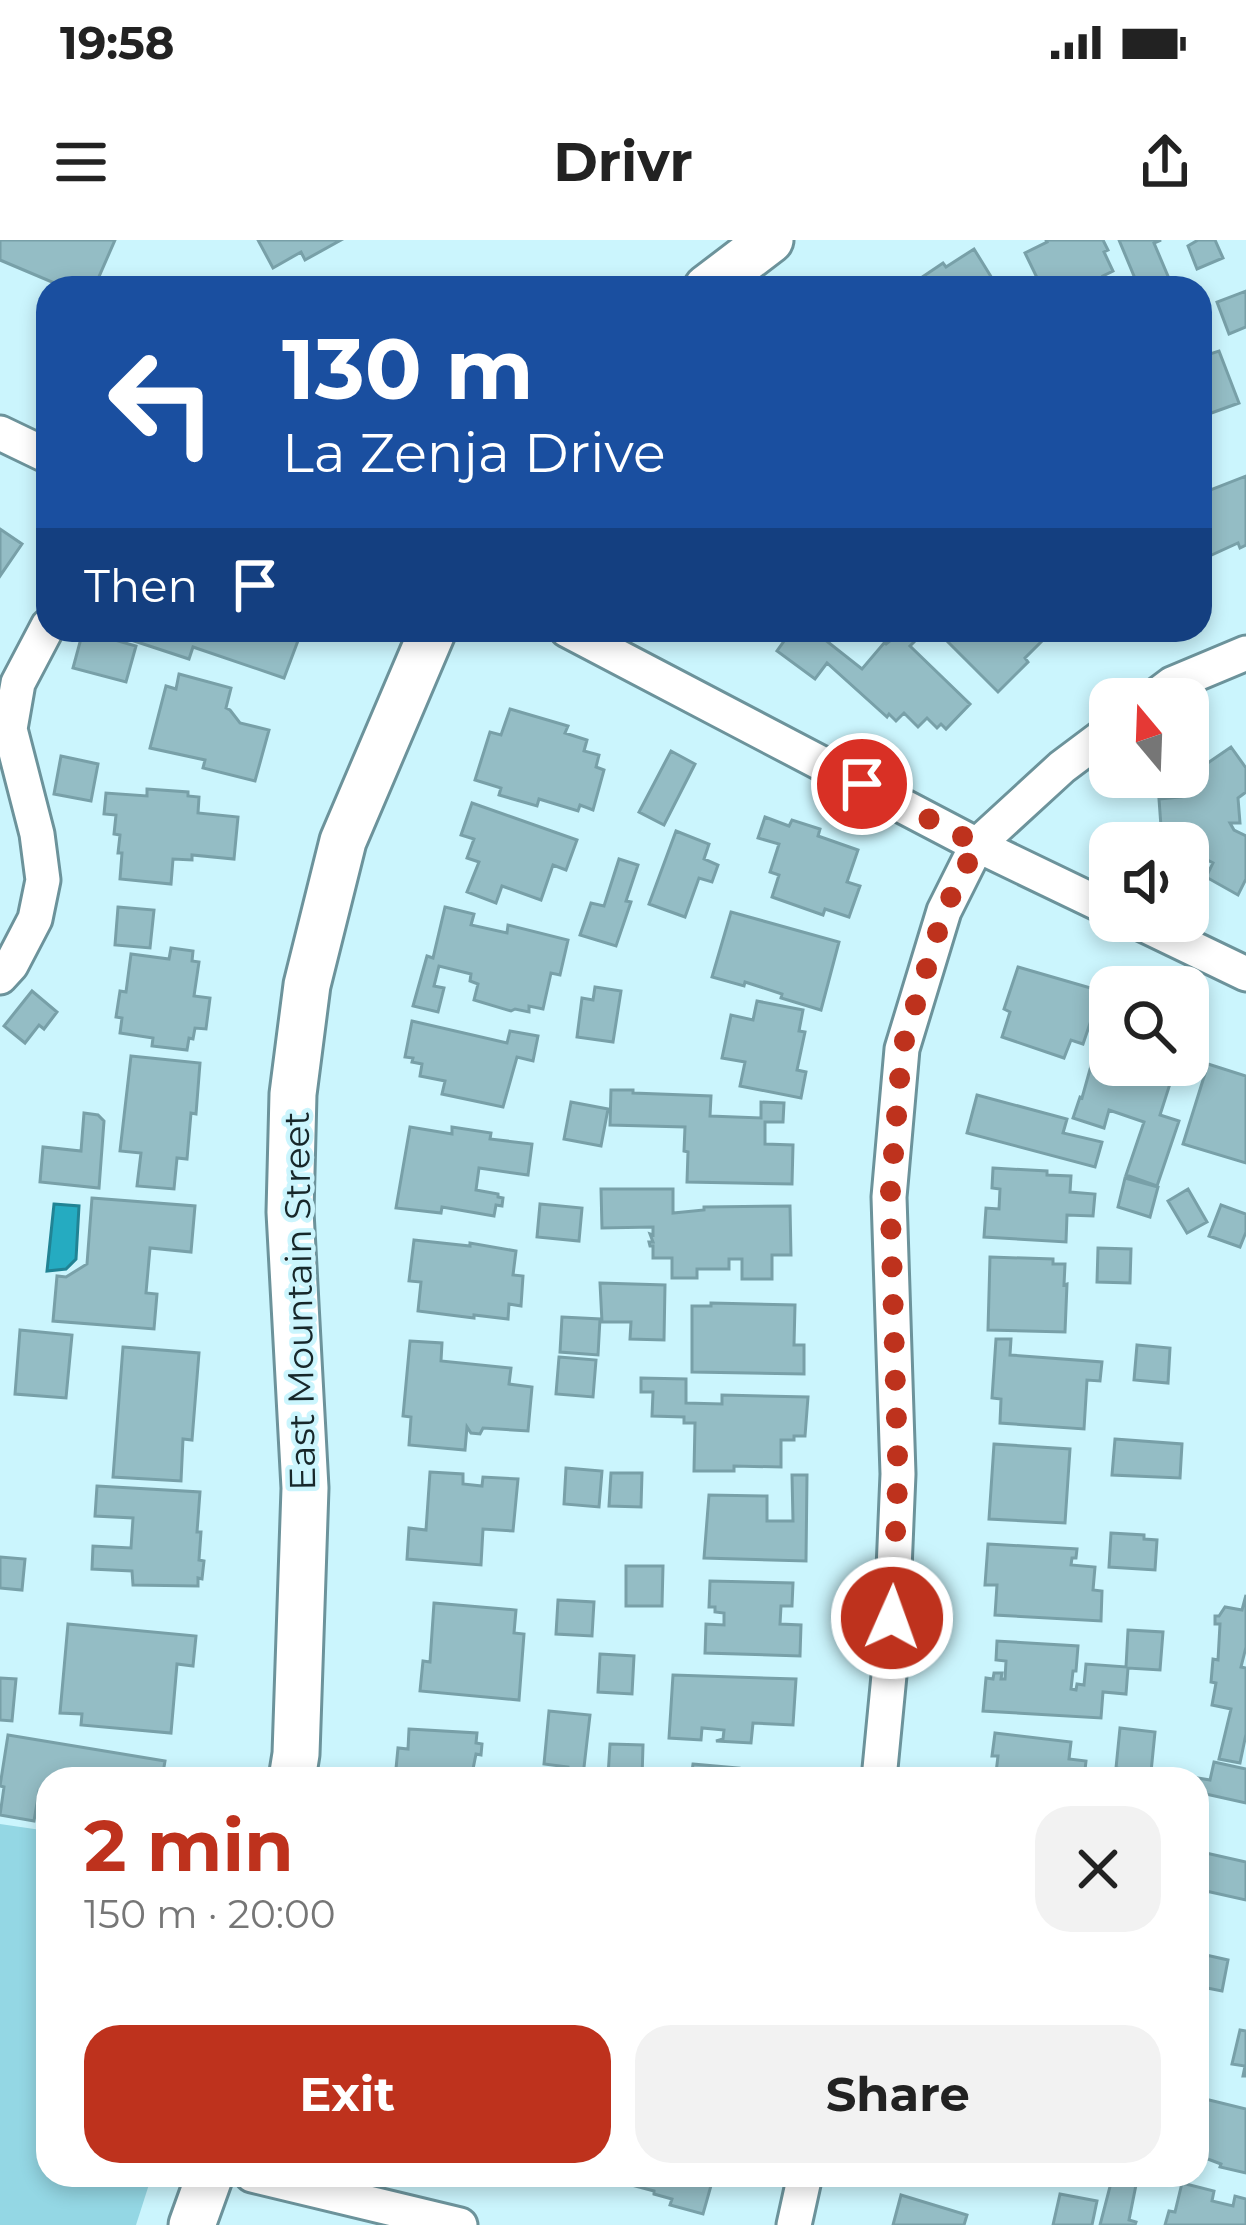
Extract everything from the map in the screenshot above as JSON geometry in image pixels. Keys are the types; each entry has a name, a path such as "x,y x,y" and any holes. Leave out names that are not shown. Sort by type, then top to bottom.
{"street":[{"path":"723,276 770,240"},
{"path":"0,433 36,450"},
{"path":"0,976 11,965 35,919 43,880 37,835 10,729 18,682 39,642"},
{"name":"East Mountain Street","path":"294,1767 305,1488 290,1212 293,1094 307,985 343,842 428,642"},
{"path":"589,642 1089,898"},
{"path":"1186,678 1246,653"},
{"path":"880,1767 890,1665 898,1474 890,1197 902,1049 944,911 977,844 1089,747"},
{"path":"1180,942 1246,974"},
{"path":"192,2225 206,2187"},
{"path":"303,2187 460,2225"},
{"path":"794,2225 802,2187"}],"shaded area":[{"path":"54,1204 79,1206 76,1259 66,1269 47,1271"},
{"path":"0,1824 36,1829 36,2187 148,2187 136,2225 0,2225"}],"building":[{"path":"0,240 115,240 99,276 38,276 0,260"},
{"path":"258,240 341,240 305,260 301,252 273,268"},
{"path":"1103,240 1113,271 1103,276 1036,276 1025,253 1047,242"},
{"path":"1119,240 1161,240 1154,243 1168,276 1134,276"},
{"path":"1198,240 1215,240 1223,258 1197,269 1188,246"},
{"path":"974,249 991,276 924,276 943,263 946,267"},
{"path":"1246,291 1246,327 1229,334 1217,302"},
{"path":"1219,351 1239,403 1212,413 1212,353"},
{"path":"1246,476 1246,545 1240,548 1238,543 1212,555 1212,489"},
{"path":"0,529 22,544 0,576"},
{"path":"80,642 136,646 126,682 73,668"},
{"path":"137,642 298,642 284,678 193,647 189,659"},
{"path":"783,642 828,642 862,669 884,643 914,642 910,646 970,704 946,729 941,724 937,728 927,718 918,727 904,713 896,721 827,663 815,679 777,651"},
{"path":"948,642 1041,642 998,692"},
{"path":"179,674 231,688 226,708 240,723 269,730 255,781 203,768 205,760 150,748 166,686 176,689"},
{"path":"510,709 568,726 565,733 587,740 584,751 599,755 596,767 604,770 593,810 580,805 578,811 539,799 537,806 499,795 501,788 475,780 490,732 501,735"},
{"path":"1231,747 1246,768 1246,792 1238,798 1240,823 1230,823 1246,836 1246,879 1238,895 1209,879 1213,863 1209,861 1209,822 1161,822 1159,799 1209,798 1209,762"},
{"path":"671,751 695,764 664,825 639,812"},
{"path":"61,756 98,764 91,801 54,794"},
{"path":"147,789 188,792 188,796 199,797 198,813 238,817 234,859 192,855 192,860 173,859 171,884 120,879 120,835 114,834 116,815 104,814 106,793 147,796"},
{"path":"472,803 577,840 566,870 553,865 541,900 502,886 496,903 467,892 479,862 467,858 474,839 461,835"},
{"path":"765,817 789,826 792,820 820,829 818,836 858,850 847,882 860,886 849,917 825,909 823,915 772,897 779,875 770,872 779,844 758,838"},
{"path":"676,831 709,844 704,859 718,865 712,882 699,878 685,917 649,904"},
{"path":"619,859 638,865 616,946 580,935 591,903 604,906"},
{"path":"118,907 154,910 150,948 115,945"},
{"path":"445,907 474,914 471,925 507,933 508,925 568,940 560,975 551,973 543,1009 529,1006 529,1012 511,1011 474,1000 478,984 470,981 471,974 439,966 434,986 444,988 438,1012 413,1006 427,956 433,958"},
{"path":"731,912 839,942 821,1010 745,982 744,986 712,977"},
{"path":"171,948 193,951 192,961 199,962 194,996 210,998 206,1029 195,1028 187,1050 152,1046 153,1038 120,1033 122,1018 116,1017 120,991 126,992 131,954 169,959"},
{"path":"1018,967 1089,988 1089,1026 1083,1044 1071,1040 1064,1058 1002,1037 1010,1012 1004,1009"},
{"path":"595,987 621,991 613,1042 577,1037 582,998 593,1000"},
{"path":"32,991 57,1012 25,1043 4,1026"},
{"path":"757,1001 803,1010 799,1031 805,1032 797,1070 806,1072 801,1098 740,1086 745,1062 722,1058 731,1015 753,1020"},
{"path":"412,1021 507,1043 510,1031 538,1036 533,1061 517,1057 503,1107 442,1094 445,1081 420,1076 422,1064 405,1057"},
{"path":"131,1056 200,1063 187,1159 177,1158 174,1189 137,1186 141,1153 120,1151"},
{"path":"1209,1064 1246,1076 1246,1163 1183,1144 1201,1086 1209,1086"},
{"path":"1089,1073 1089,1086 1169,1086 1160,1115 1179,1121 1157,1186 1126,1175 1144,1122 1109,1110 1104,1128 1073,1118"},
{"path":"611,1090 711,1096 710,1116 761,1118 761,1102 784,1103 783,1122 765,1122 765,1144 793,1145 792,1184 687,1182 685,1127 610,1125"},
{"path":"977,1095 1067,1119 1063,1133 1102,1142 1095,1167 967,1133"},
{"path":"571,1102 608,1109 601,1146 564,1139"},
{"path":"84,1113 104,1121 99,1188 40,1182 43,1147 81,1151"},
{"path":"410,1127 452,1134 452,1127 491,1133 490,1139 532,1144 528,1175 479,1168 476,1190 503,1198 494,1216 442,1207 441,1213 396,1208"},
{"path":"993,1168 1071,1176 1070,1192 1095,1194 1093,1216 1067,1215 1066,1242 984,1237 986,1208 999,1209 1000,1189 992,1188"},
{"path":"1125,1178 1158,1187 1150,1217 1118,1207"},
{"path":"601,1189 673,1189 673,1213 704,1207 790,1206 791,1255 772,1255 772,1279 742,1279 742,1259 729,1259 729,1269 697,1269 697,1278 672,1278 672,1258 653,1258 649,1242 653,1242 653,1227 602,1228"},
{"path":"1188,1189 1207,1222 1187,1233 1168,1201"},
{"path":"92,1198 195,1206 191,1252 150,1248 146,1293 157,1294 154,1329 53,1321 57,1276 66,1277 87,1264"},
{"path":"540,1204 582,1208 579,1241 537,1237"},
{"path":"1221,1205 1246,1214 1240,1247 1209,1236"},
{"path":"414,1240 516,1251 513,1275 523,1276 521,1306 509,1304 508,1319 418,1311 421,1282 409,1281"},
{"path":"1098,1248 1131,1249 1130,1283 1097,1282"},
{"path":"990,1257 1053,1259 1053,1264 1065,1264 1065,1332 988,1330"},
{"path":"600,1283 665,1285 664,1340 630,1339 631,1322 602,1322"},
{"path":"795,1305 794,1345 804,1345 804,1374 692,1372 692,1306"},
{"path":"562,1317 600,1319 598,1355 560,1352"},
{"path":"20,1330 72,1335 66,1398 15,1394"},
{"path":"996,1339 1011,1339 1010,1355 1102,1362 1100,1381 1087,1380 1084,1429 1000,1423 1001,1399 992,1398"},
{"path":"410,1341 442,1343 441,1361 511,1368 509,1384 532,1387 528,1431 483,1428 480,1434 467,1427 465,1450 409,1445 411,1417 403,1416"},
{"path":"1137,1345 1170,1348 1168,1383 1134,1380"},
{"path":"123,1347 199,1353 192,1440 183,1439 181,1481 113,1477"},
{"path":"559,1357 596,1360 593,1397 556,1394"},
{"path":"641,1378 686,1379 686,1403 722,1404 722,1395 808,1397 805,1436 781,1440 781,1467 694,1471 695,1423 684,1423 684,1417 652,1416 653,1392 641,1392"},
{"path":"1115,1439 1182,1444 1180,1478 1112,1475"},
{"path":"994,1444 1070,1449 1065,1523 989,1519"},
{"path":"566,1468 602,1471 599,1507 564,1504"},
{"path":"430,1472 463,1474 463,1484 482,1486 483,1477 518,1479 513,1531 483,1529 481,1565 407,1559 409,1528 426,1530"},
{"path":"611,1473 642,1473 641,1507 609,1506"},
{"path":"792,1475 807,1475 806,1561 704,1558 709,1495 767,1496 767,1521 793,1521"},
{"path":"97,1486 200,1492 197,1532 201,1532 199,1560 204,1561 198,1586 133,1585 132,1571 92,1569 93,1546 131,1548 133,1518 95,1516"},
{"path":"1111,1533 1157,1540 1155,1570 1109,1567"},
{"path":"988,1544 1077,1549 1071,1565 1095,1567 1093,1590 1102,1591 1101,1621 995,1615 997,1585 985,1585"},
{"path":"0,1557 25,1559 22,1590 0,1588"},
{"path":"626,1566 663,1566 662,1606 626,1606"},
{"path":"710,1581 793,1583 792,1606 781,1606 780,1624 801,1625 800,1656 705,1653 706,1624 724,1625 724,1613 709,1607"},
{"path":"1246,1595 1246,1647 1241,1667 1246,1668 1246,1734 1240,1763 1219,1759 1231,1709 1212,1705 1216,1683 1211,1682 1213,1659 1218,1660 1220,1624 1215,1624 1215,1616 1225,1607 1242,1610"},
{"path":"558,1600 594,1602 592,1636 556,1634"},
{"path":"434,1603 516,1610 514,1633 524,1634 519,1700 420,1691 423,1661 430,1662"},
{"path":"68,1624 196,1636 193,1666 177,1664 171,1733 81,1725 82,1714 60,1713"},
{"path":"1128,1630 1163,1632 1160,1670 1128,1668 1126,1694 1103,1692 1101,1718 983,1711 986,1678 1002,1673 1005,1679 1006,1661 996,1660 997,1641 1078,1646 1071,1689 1076,1690 1077,1684 1084,1685 1086,1664 1126,1667"},
{"path":"600,1654 634,1656 632,1694 598,1692"},
{"path":"673,1675 796,1679 793,1725 753,1723 751,1743 716,1741 723,1739 724,1730 702,1728 701,1740 669,1738"},
{"path":"0,1678 16,1679 12,1721 0,1720"},
{"path":"549,1711 590,1715 584,1767 544,1764"},
{"path":"1120,1728 1155,1732 1152,1767 1116,1767"},
{"path":"409,1729 477,1733 476,1743 482,1744 473,1767 396,1767 398,1748 408,1749"},
{"path":"995,1733 1071,1742 1069,1759 1086,1761 1085,1767 997,1767 998,1756 992,1756"},
{"path":"8,1735 165,1761 164,1767 36,1767 34,1821 0,1815 4,1787 0,1786"},
{"path":"610,1744 643,1745 642,1767 609,1767"},
{"path":"1214,1762 1246,1769 1246,1803 1209,1795"},
{"path":"1209,1854 1246,1862 1246,1900 1209,1892"},
{"path":"1209,1956 1228,1960 1222,1991 1209,1988"},
{"path":"1240,2030 1246,2031 1246,2076 1245,2066 1232,2064"},
{"path":"1209,2100 1246,2109 1246,2173 1209,2160"},
{"path":"639,2187 711,2187 703,2214 670,2205 672,2199"},
{"path":"1110,2187 1136,2187 1129,2220 1135,2225 1100,2225"},
{"path":"1181,2187 1198,2187 1214,2191 1212,2201 1233,2206 1235,2196 1246,2199 1246,2225 1165,2225 1169,2211 1175,2212"},
{"path":"1060,2194 1097,2201 1092,2225 1053,2225"},
{"path":"901,2195 967,2215 964,2225 893,2225"}],"route":[{"path":"862,784 977,844 944,911 902,1049 890,1197 898,1474 892,1618"}]}
